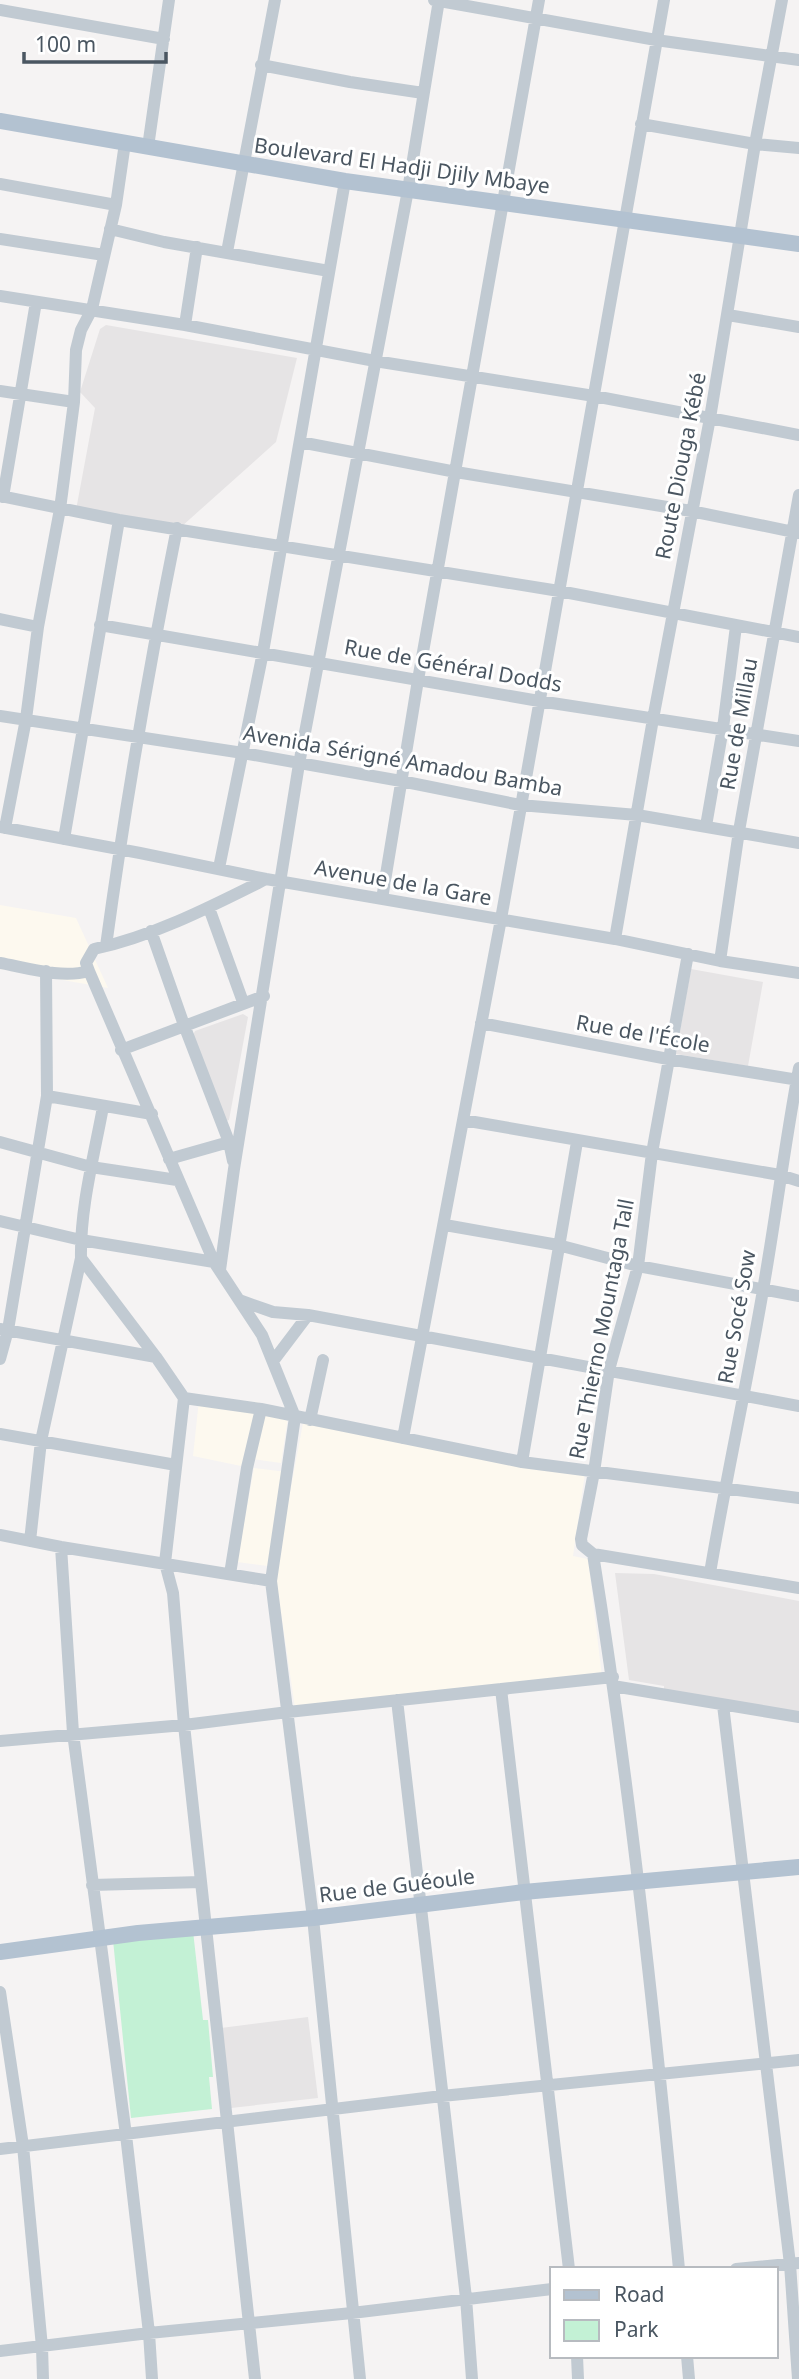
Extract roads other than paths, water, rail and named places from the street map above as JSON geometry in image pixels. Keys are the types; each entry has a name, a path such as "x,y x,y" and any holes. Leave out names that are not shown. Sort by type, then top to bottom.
{"main road":[{"name":"Boulevard El Hadji Djily Mbaye","path":"0,121 345,181 799,244"},
{"name":"Rue de Guéoule","path":"0,1952 524,1892 799,1867"}],"street":[{"path":"1,0 0,8 164,39"},
{"path":"148,146 169,0"},
{"path":"227,252 275,0"},
{"path":"217,1266 264,996 299,764 408,190 437,0 656,40 799,60"},
{"path":"382,899 418,680 539,0"},
{"path":"403,1438 500,919 664,0"},
{"name":"Route Diouga Kébé","path":"615,939 691,511 729,315 755,144 782,0"},
{"path":"261,65 424,93"},
{"path":"641,124 799,149"},
{"path":"2,828 26,719 38,627 60,509 74,402 76,350 81,330 92,309 116,205 125,143"},
{"path":"219,868 263,653 345,181"},
{"path":"0,184 116,205"},
{"path":"110,229 330,271"},
{"path":"0,239 104,255"},
{"path":"186,325 197,247"},
{"path":"0,296 186,325 315,351 594,396 799,435"},
{"path":"36,302 2,496 119,520 559,591 799,637"},
{"path":"729,315 799,327"},
{"path":"0,391 74,402"},
{"path":"300,442 795,532"},
{"name":"Rue de Millau","path":"720,961 739,831 795,532 799,495"},
{"path":"64,839 119,520"},
{"path":"106,946 119,850 177,528"},
{"path":"0,620 38,627"},
{"name":"Rue de Général Dodds","path":"100,625 539,701 799,741"},
{"path":"706,826 723,728 736,626"},
{"name":"Avenida Sérigné Amadou Bamba","path":"0,716 243,753 520,805 637,815 799,843"},
{"name":"Avenue de la Gare","path":"2,828 266,879 799,973"},
{"path":"266,879 209,908 151,931 94,949 86,963 121,1050 152,1114 177,1180 217,1266 262,1335 295,1417 271,1581 313,1917 360,2379"},
{"path":"209,908 243,1002"},
{"path":"151,931 229,1142 234,1169"},
{"name":"Rue Thierno Mountaga Tall","path":"593,1554 582,1545 581,1539 609,1370 638,1266 652,1153 688,954"},
{"path":"0,963 68,974 89,971"},
{"path":"0,1359 47,1096 46,971"},
{"path":"121,1050 264,996"},
{"name":"Rue de l'École","path":"481,1023 668,1059 798,1076"},
{"name":"Rue Socé Sow","path":"710,1573 724,1487 764,1289 780,1175 798,1076"},
{"path":"47,1096 152,1114"},
{"path":"30,1541 41,1441 81,1258 80,1240 103,1107"},
{"path":"463,1120 577,1142 780,1175 799,1181"},
{"path":"0,1142 91,1167 177,1180"},
{"path":"169,1159 229,1142"},
{"path":"522,1462 577,1142"},
{"path":"0,1222 217,1266"},
{"path":"444,1225 558,1245 638,1266 799,1296"},
{"path":"81,1258 184,1398 165,1563 174,1606 184,1725 255,2379"},
{"path":"239,1300 273,1312 308,1315 799,1406"},
{"path":"274,1360 308,1315"},
{"path":"4,1330 156,1357"},
{"path":"310,1420 323,1360"},
{"path":"184,1398 261,1409 522,1462 799,1498"},
{"path":"230,1574 247,1468 261,1409"},
{"path":"0,1434 176,1465"},
{"path":"0,1535 271,1581"},
{"path":"61,1547 73,1733 126,2136 152,2379"},
{"path":"679,2267 640,1881 593,1554 799,1588"},
{"path":"0,1741 184,1725 501,1689 613,1681 723,1705 799,1717"},
{"path":"501,1689 569,2267"},
{"path":"397,1700 466,2298 472,2379"},
{"path":"723,1705 794,2264 798,2379"},
{"path":"92,1885 201,1882"},
{"path":"0,1992 23,2146 43,2379"},
{"path":"0,2149 442,2096 799,2060"},
{"path":"759,2267 794,2264"},
{"path":"0,2351 550,2289"},
{"path":"577,2358 578,2379"},
{"path":"687,2358 689,2379"}]}
